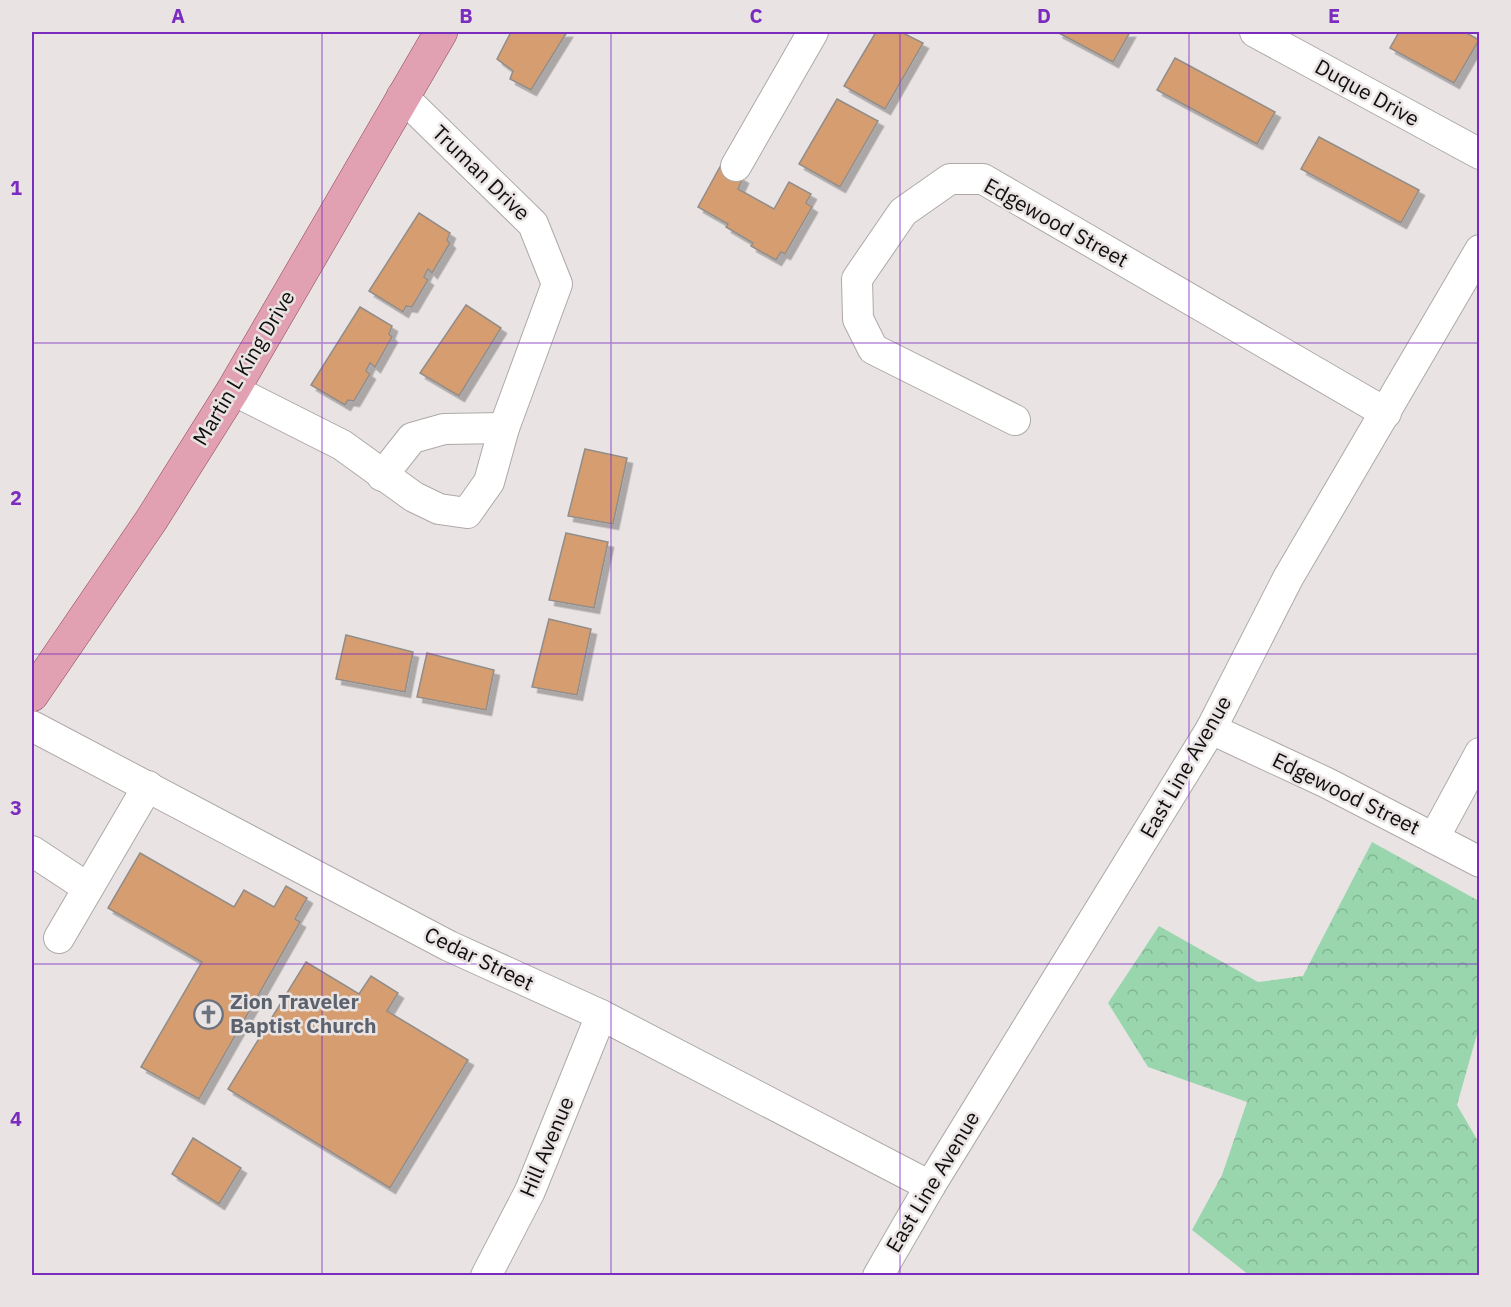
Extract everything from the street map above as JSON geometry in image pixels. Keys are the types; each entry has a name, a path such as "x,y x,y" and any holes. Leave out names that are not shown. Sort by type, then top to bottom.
{"main road":[{"name":"Martin L King Drive","path":"32,695 152,519 233,390 441,32"}],"street":[{"name":"Duque Drive","path":"1255,32 1479,154"},
{"path":"736,166 804,35"},
{"name":"Truman Drive","path":"233,390 342,446 414,497 439,509 467,513 489,482 504,428 557,284 533,224 402,96"},
{"name":"Edgewood Street","path":"1016,420 873,349 858,319 857,279 903,212 950,179 983,179 1386,413"},
{"name":"East Line Avenue","path":"878,1275 930,1186 1211,729 1288,578 1479,250"},
{"path":"382,476 412,438 444,429 504,428"},
{"name":"Cedar Street","path":"32,726 449,946 601,1015 930,1186"},
{"name":"Edgewood Street","path":"1211,729 1327,783 1479,862"},
{"path":"1434,838 1479,753"},
{"path":"59,939 148,786"},
{"path":"32,851 88,888"},
{"name":"Hill Avenue","path":"486,1275 530,1191 601,1015"}],"green space":[{"path":"1372,842 1479,901 1479,1027 1457,1105 1479,1143 1479,1275 1249,1275 1192,1230 1222,1175 1247,1102 1148,1067 1108,1003 1159,926 1258,982 1303,976"}],"building":[{"path":"511,32 567,32 531,90 510,79 513,71 497,59"},
{"path":"876,32 901,32 923,43 885,109 844,86"},
{"path":"1057,32 1130,32 1113,62"},
{"path":"1399,32 1465,32 1479,40 1454,83 1390,48"},
{"path":"1175,58 1275,112 1257,144 1157,90"},
{"path":"837,99 878,121 840,187 799,164"},
{"path":"1319,137 1419,190 1401,223 1301,169"},
{"path":"721,165 743,178 738,189 774,209 789,182 811,194 806,203 812,207 785,254 781,252 776,260 751,246 753,243 726,227 728,224 698,207"},
{"path":"419,213 450,233 447,240 450,243 432,273 428,269 424,277 428,280 412,307 406,306 403,312 369,291"},
{"path":"466,305 501,328 459,396 420,373"},
{"path":"360,307 392,326 389,334 392,337 375,367 370,363 366,371 370,374 354,401 348,400 345,405 311,385"},
{"path":"585,449 627,458 613,524 568,516"},
{"path":"566,533 608,542 594,608 549,600"},
{"path":"549,619 591,629 577,695 532,687"},
{"path":"346,635 413,652 405,692 336,679"},
{"path":"427,653 494,670 486,710 417,697"},
{"name":"Zion Traveler Baptist Church","path":"140,853 234,907 244,890 274,907 286,886 307,898 295,919 300,922 199,1099 141,1067 202,962 108,908"},
{"path":"306,962 359,994 371,976 398,993 387,1011 468,1060 390,1188 228,1089"},
{"path":"193,1138 241,1168 219,1204 172,1174"}],"place":[{"name":"Zion Traveler Baptist Church","path":"209,1014"}]}
